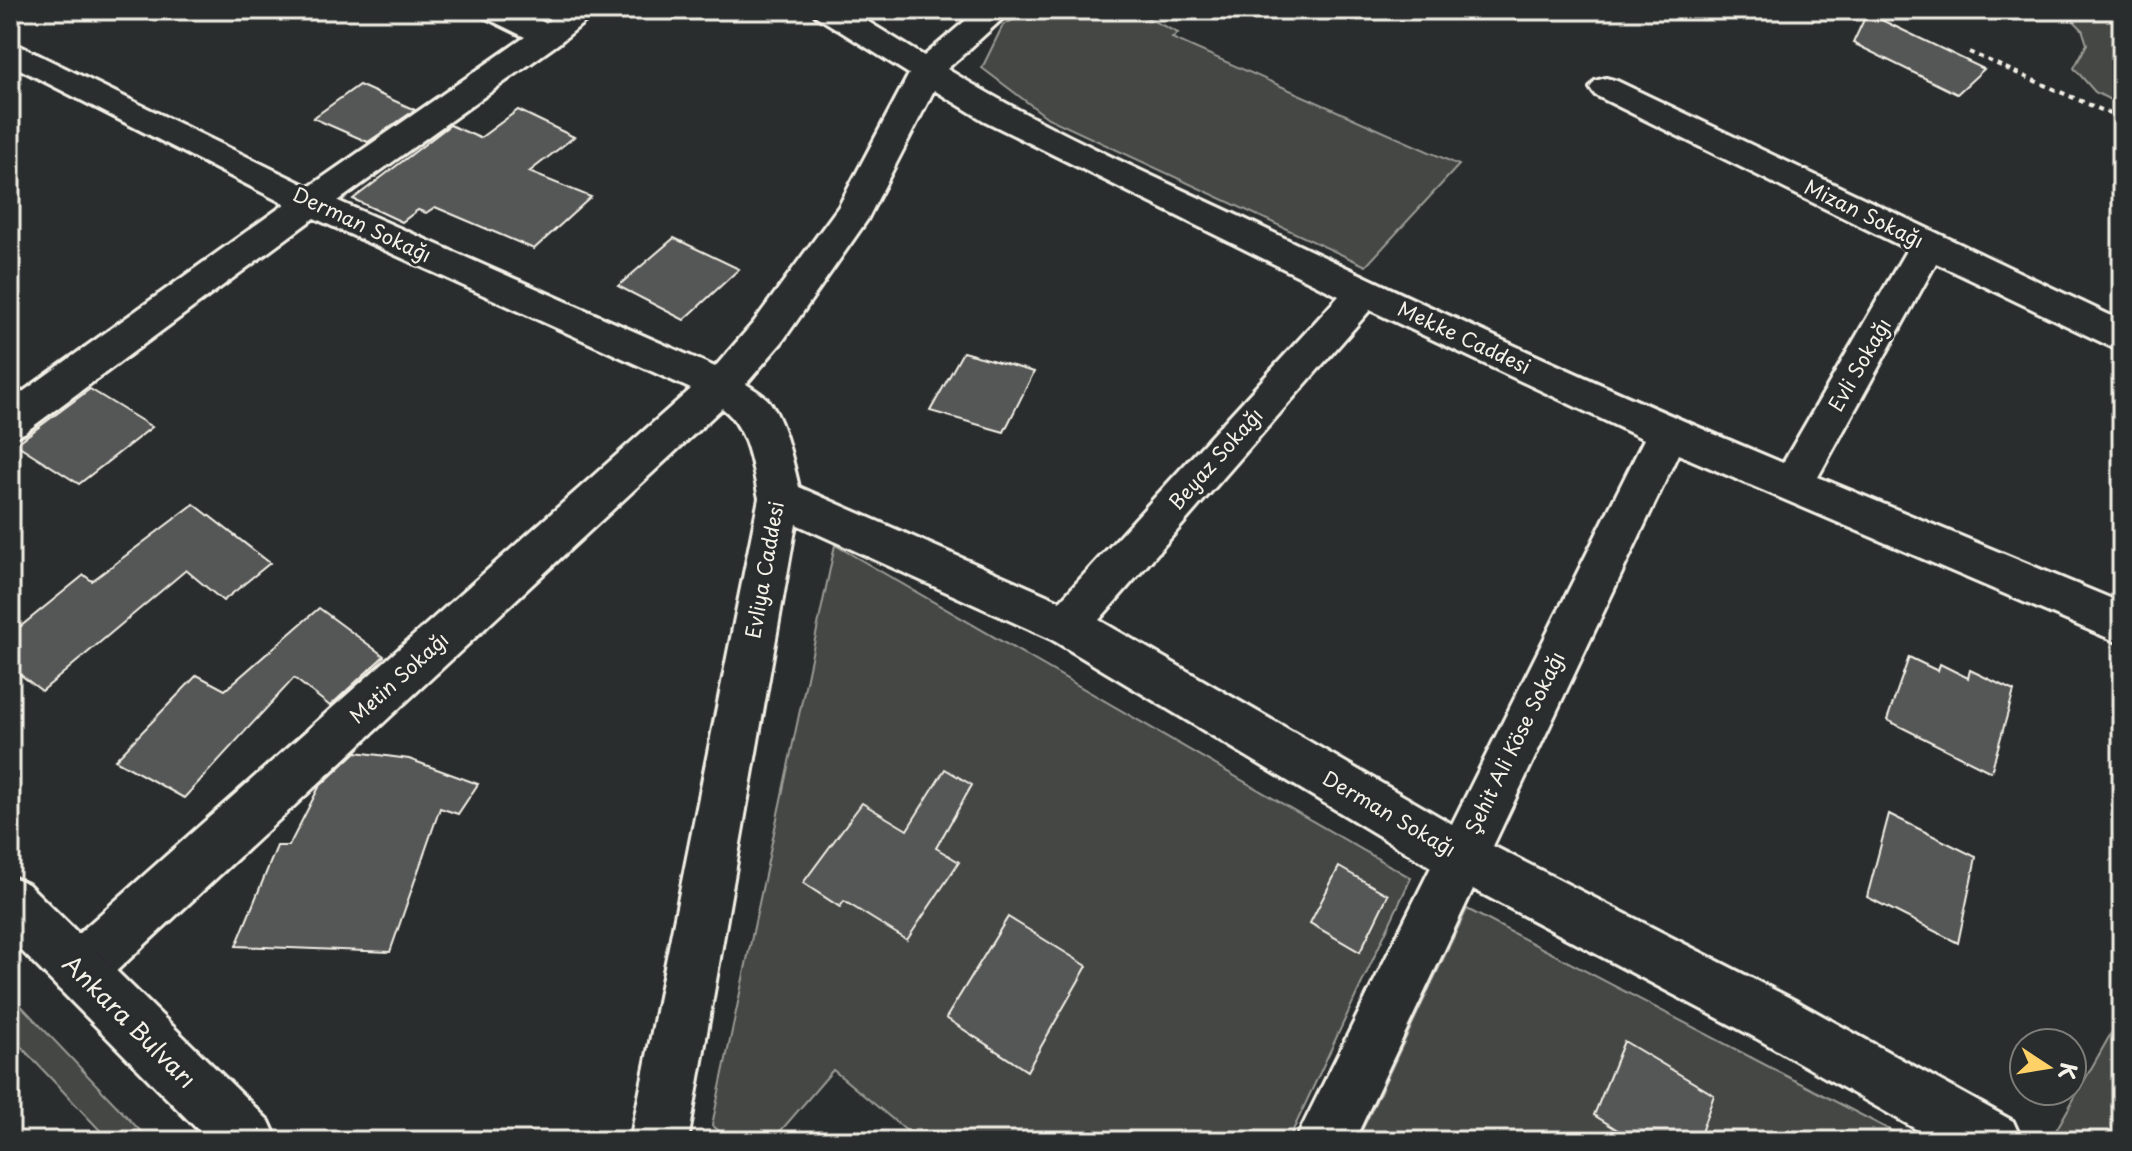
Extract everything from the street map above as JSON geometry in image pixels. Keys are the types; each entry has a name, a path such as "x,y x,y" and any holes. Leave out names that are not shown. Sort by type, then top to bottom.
{"street":[{"path":"493,10 548,36"},
{"path":"10,422 584,10"},
{"name":"Mekke Caddesi","path":"827,10 928,69 995,113 1364,292 1668,432 2122,624"},
{"path":"721,386 768,332 854,211 928,69 997,10"},
{"name":"Derman Sokağı","path":"10,51 311,203 721,386"},
{"name":"Mizan Sokağı","path":"1606,88 2122,338"},
{"name":"Evli Sokağı","path":"1792,485 1928,245"},
{"name":"Beyaz Sokağı","path":"1067,625 1364,292"},
{"name":"Evliya Caddesi","path":"659,1141 780,498 769,450 753,410 721,386"},
{"name":"Metin Sokağı","path":"78,970 721,386"},
{"name":"Şehit Ali Köse Sokağı","path":"1324,1141 1668,432"},
{"name":"Derman Sokağı","path":"780,498 1067,625 1460,856 1775,1019 1993,1141"},
{"name":"Ankara Bulvarı","path":"10,902 249,1141"}],"path":[{"path":"1969,52 2122,119"}],"shaded area":[{"path":"1032,10 1131,10 1178,33 1172,38 1459,165 1366,266 1048,118 982,68 1003,25"},
{"path":"2063,10 2122,10 2122,106 2095,92 2074,68 2087,44 2082,29"},
{"path":"835,545 1411,878 1288,1141 919,1141 833,1070 772,1141 731,1141 712,1125"},
{"path":"1467,909 1911,1141 1357,1141"},
{"path":"10,994 150,1141 110,1141 10,1035"},
{"path":"2122,1014 2122,1141 2050,1141 2069,1107 2088,1107 2088,1074"}],"building":[{"path":"1867,13 1984,69 1957,94 1853,43"},
{"path":"359,85 415,110 368,142 313,118"},
{"path":"518,110 574,137 529,172 591,197 534,249 435,207 426,213 418,210 402,222 353,199 450,125 480,138"},
{"path":"674,238 739,269 684,320 618,286"},
{"path":"963,352 1034,372 1004,432 930,411"},
{"path":"90,389 152,427 79,484 16,444"},
{"path":"194,504 270,563 223,601 186,570 42,691 10,667 10,635 84,575 92,581"},
{"path":"319,608 384,656 330,706 294,678 184,798 115,760 197,675 225,690"},
{"path":"1909,657 1938,671 1940,664 1968,678 1970,670 2014,691 1991,772 1887,720"},
{"path":"356,752 409,759 478,784 458,814 440,808 390,952 236,946 277,846 289,846 319,787"},
{"path":"945,769 972,785 936,848 959,862 907,940 844,901 840,907 803,883 862,803 907,830"},
{"path":"1889,814 1976,857 1958,943 1867,897"},
{"path":"1339,867 1388,895 1360,952 1310,923"},
{"path":"1008,917 1087,966 1027,1071 946,1018"},
{"path":"1624,1041 1714,1095 1698,1141 1635,1141 1594,1115"}]}
